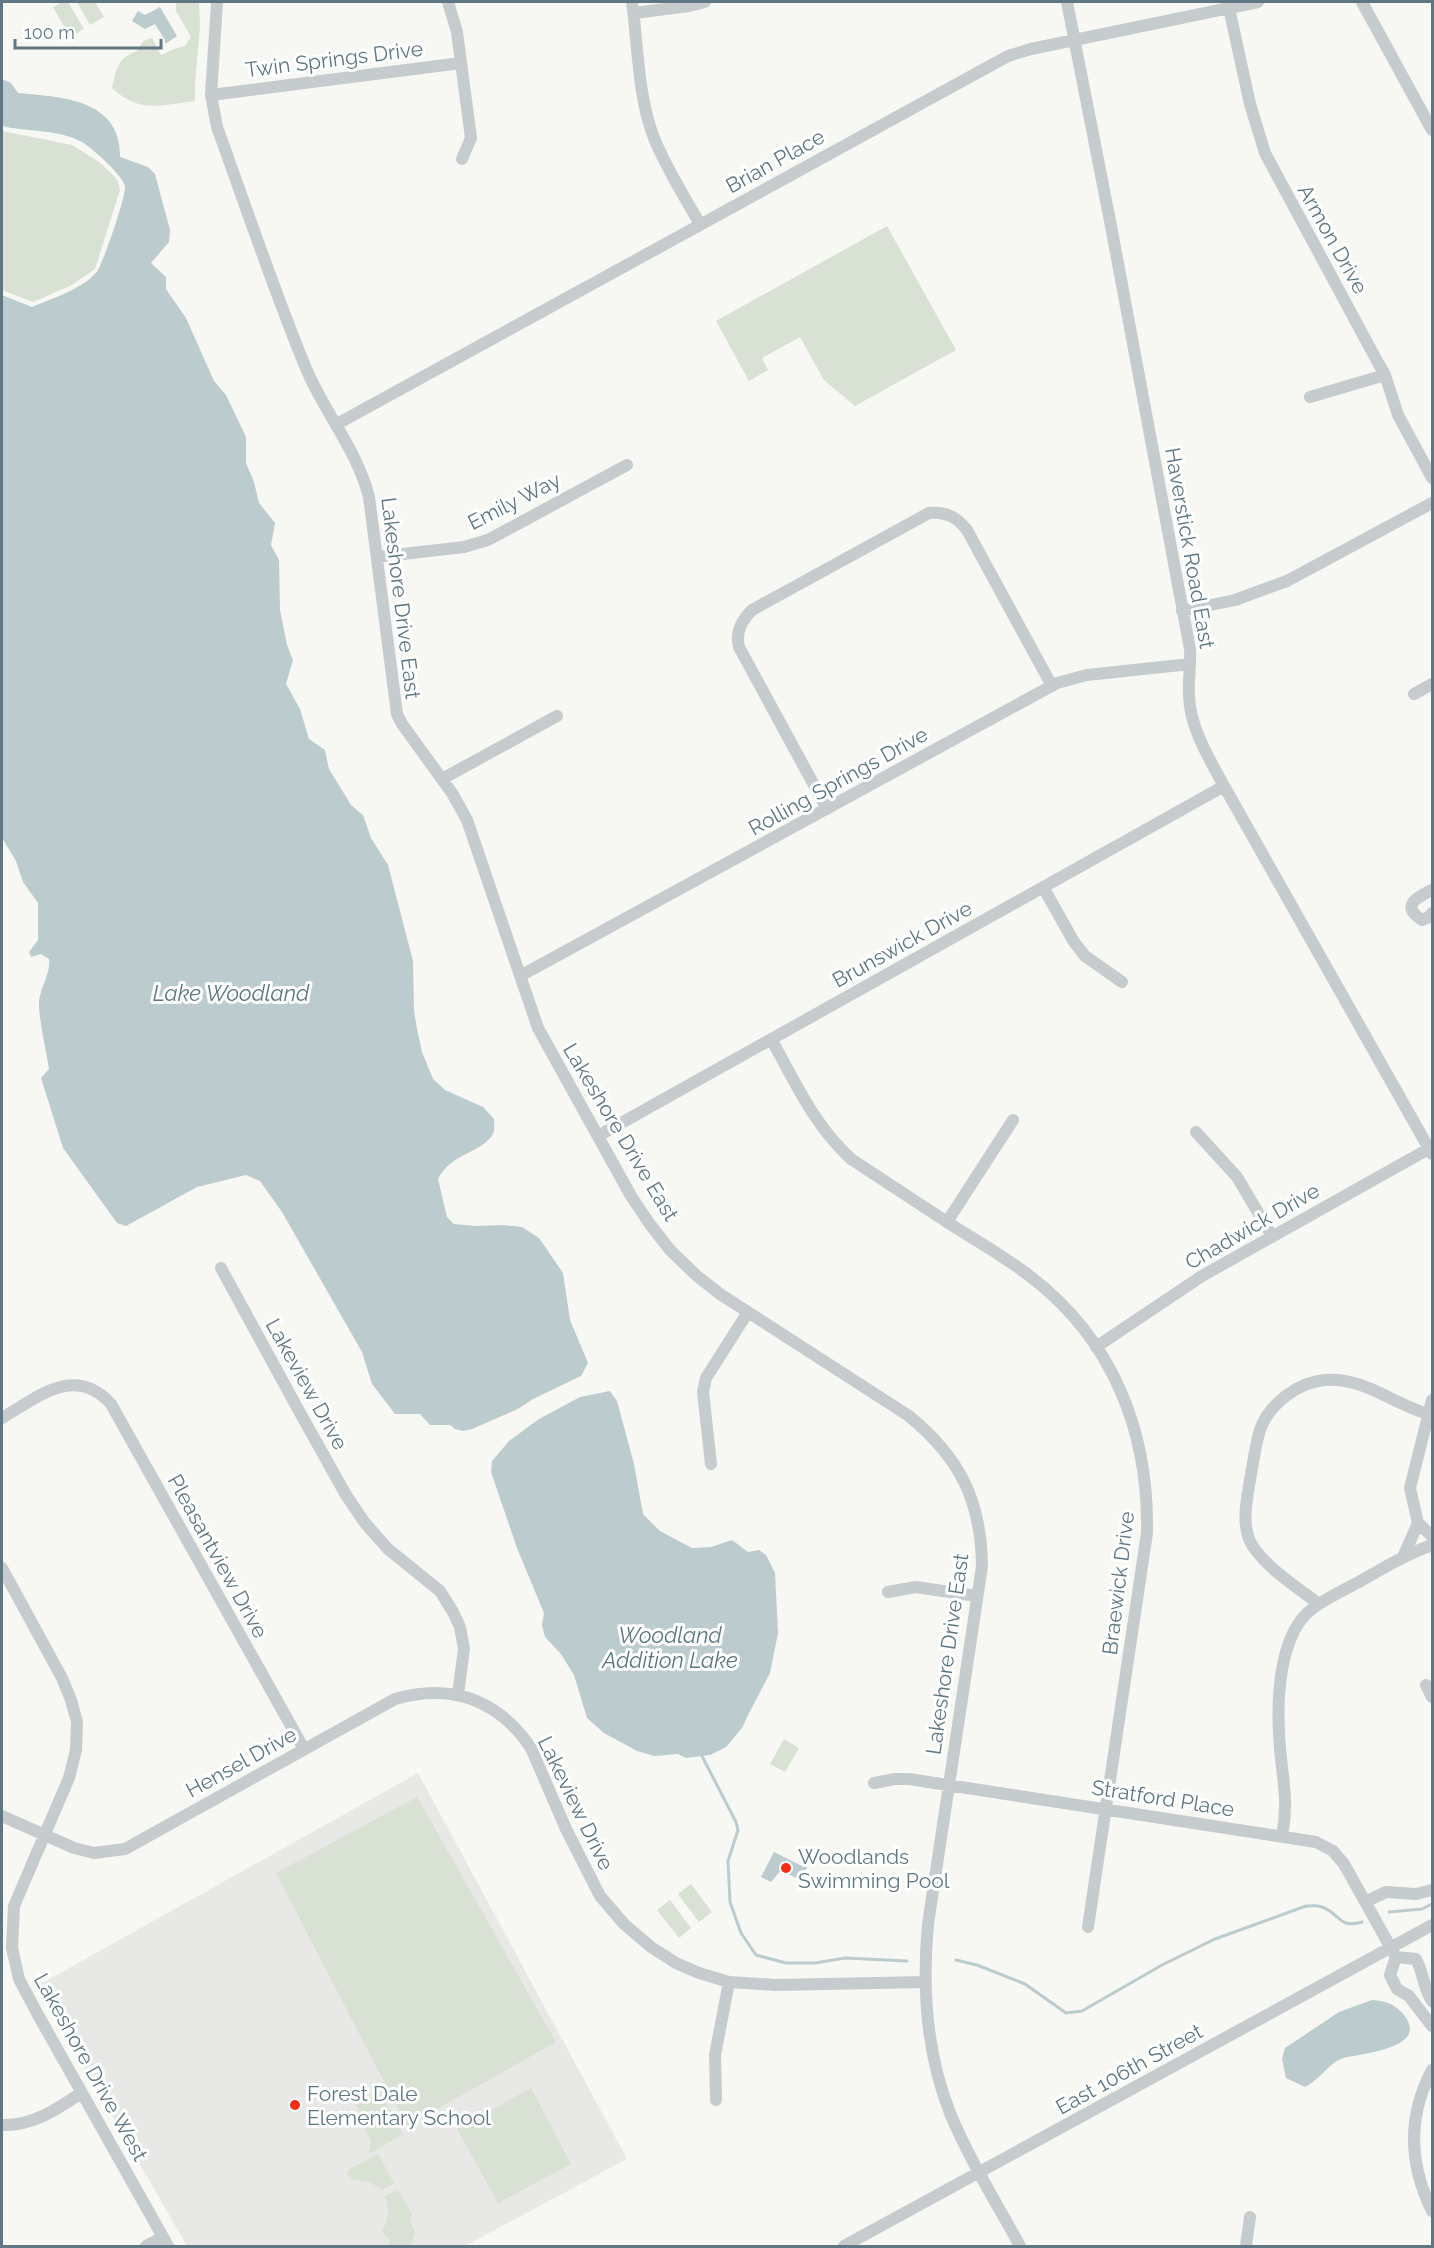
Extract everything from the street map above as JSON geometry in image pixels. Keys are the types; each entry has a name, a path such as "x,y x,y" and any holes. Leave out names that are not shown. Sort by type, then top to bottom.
{"street":[{"name":"Lakeshore Drive East","path":"217,2 211,95 217,127 306,368 366,483 397,714 467,819 538,1028 631,1196 670,1250 697,1276 748,1312 909,1416 943,1448 962,1477 976,1510 982,1537 982,1566 928,1924 925,1982 928,2023 940,2081 956,2127 1020,2247"},
{"path":"448,2 455,20 471,138 462,159"},
{"path":"700,224 652,130 644,100 633,7 689,6 705,2"},
{"name":"Haverstick Road East","path":"1067,2 1190,649 1189,698 1194,725 1224,786 1432,1150"},
{"name":"Brian Place","path":"337,424 1008,56 1031,49 1258,2"},
{"path":"1362,2 1432,130"},
{"name":"Armon Drive","path":"1229,8 1250,104 1265,153 1384,375 1398,415 1432,478"},
{"name":"Twin Springs Drive","path":"211,95 461,63"},
{"path":"1310,398 1384,375"},
{"name":"Emily Way","path":"377,557 464,547 488,540 627,465"},
{"path":"1182,611 1235,600 1287,581 1432,503"},
{"path":"827,809 744,657 738,641 739,628 746,616 773,598 929,513 939,512 952,515 967,530 1052,686"},
{"name":"Rolling Springs Drive","path":"520,976 1052,686 1087,675 1190,664"},
{"path":"1414,694 1432,684"},
{"path":"442,779 557,716"},
{"name":"Brunswick Drive","path":"598,1136 1224,786"},
{"path":"1043,887 1074,942 1085,956 1122,982"},
{"path":"1432,890 1418,897 1413,902 1412,909 1422,920 1430,917 1432,913"},
{"name":"Braewick Drive","path":"771,1039 814,1118 833,1142 851,1159 1033,1278 1074,1318 1096,1347 1126,1401 1143,1458 1148,1498 1148,1533 1088,1927"},
{"path":"947,1222 1012,1120"},
{"path":"1196,1132 1237,1177 1272,1236"},
{"name":"Chadwick Drive","path":"1096,1347 1170,1297 1272,1236 1432,1150"},
{"name":"Lakeview Drive","path":"221,1268 304,1422 365,1523 388,1549 440,1591 453,1612 460,1627 464,1649 458,1694 491,1708 506,1718 524,1737 586,1870 600,1896 624,1924 651,1947 676,1963 729,1982 776,1985 925,1982"},
{"path":"711,1464 703,1392 706,1378 748,1312"},
{"path":"1318,1604 1258,1552 1250,1539 1245,1523 1246,1506 1261,1428 1283,1398 1303,1386 1323,1380 1344,1379 1361,1383 1431,1415"},
{"name":"Pleasantview Drive","path":"2,1418 53,1389 69,1384 91,1388 101,1393 111,1404 304,1749"},
{"path":"1432,1400 1431,1415 1410,1488 1418,1523 1432,1536"},
{"path":"1403,1557 1418,1523"},
{"path":"1282,1836 1286,1802 1278,1731 1283,1667 1288,1642 1310,1609 1403,1557 1432,1545"},
{"name":"Lakeshore Drive West","path":"2,1568 62,1678 77,1722 76,1750 69,1778 14,1906 6,1932 19,1979 165,2242"},
{"path":"888,1592 916,1587 977,1596"},
{"path":"1425,1685 1432,1697"},
{"name":"Hensel Drive","path":"2,1816 74,1848 94,1853 125,1849 395,1699 421,1694 458,1694"},
{"name":"Stratford Place","path":"874,1783 909,1779 949,1784 1316,1842 1333,1851 1344,1864 1393,1952"},
{"path":"1365,1902 1386,1892 1416,1894 1432,1890"},
{"name":"East 106th Street","path":"844,2247 1393,1952 1432,1925"},
{"path":"1432,2001 1426,1991 1423,1971 1416,1959 1393,1952 1390,1975 1395,1985 1409,1996 1432,2026"},
{"path":"716,2100 715,2055 729,1982"},
{"path":"1432,2070 1417,2111 1414,2150 1416,2170 1432,2211"},
{"path":"2,2126 14,2126 34,2121 81,2093"},
{"path":"1246,2247 1250,2217"},
{"path":"146,2247 165,2242"}],"shaded area":[{"path":"68,2 84,29 70,37 53,7"},
{"path":"77,2 95,2 104,17 90,25"},
{"path":"176,2 199,2 200,26 195,101 161,106 132,102 112,88 121,61 137,51 143,42 149,39 152,38 161,55 185,46 191,37 176,11"},
{"path":"2,131 72,145 99,162 113,175 118,181 120,190 95,269 72,285 33,302 2,290"},
{"path":"887,226 956,350 855,406 824,380 800,337 762,358 768,370 749,381 716,321"},
{"path":"784,1739 799,1748 785,1772 770,1764"},
{"path":"418,1773 627,2159 465,2246 187,2246 37,1986"},
{"path":"417,1797 556,2042 407,2126 276,1873"},
{"path":"691,1884 712,1912 699,1922 678,1894"},
{"path":"670,1900 691,1928 679,1938 657,1910"},
{"path":"531,2088 571,2164 498,2203 457,2129"},
{"path":"380,2092 403,2134 369,2154 371,2141 358,2117 360,2112 356,2105"},
{"path":"378,2154 394,2183 382,2190 370,2182 350,2179 347,2174 348,2170"},
{"path":"398,2190 412,2214 410,2222 415,2232 411,2246 387,2246 390,2240 382,2232 388,2214 385,2196"}],"water":[{"path":"160,7 177,36 165,44 155,24 145,29 132,21 138,11 145,15"},
{"name":"Lake Woodland","path":"2,79 11,83 18,93 70,100 100,112 111,123 118,138 120,157 148,167 155,174 170,230 169,242 151,263 166,277 166,289 186,318 214,381 226,395 246,437 246,463 259,503 275,523 271,545 279,560 280,610 287,645 293,660 286,684 300,709 309,739 325,750 329,769 351,805 363,815 371,838 388,865 413,961 414,1011 417,1029 422,1052 433,1079 445,1090 483,1107 494,1119 494,1132 488,1140 458,1158 444,1170 438,1179 447,1217 454,1224 522,1227 539,1238 563,1273 570,1320 588,1363 581,1376 533,1399 518,1409 472,1429 463,1431 450,1425 430,1425 420,1414 395,1414 372,1384 362,1352 282,1212 260,1181 246,1175 197,1187 126,1226 117,1223 63,1148 41,1078 49,1069 39,1000 48,971 49,959 41,954 31,957 29,952 38,940 38,903 23,882 16,861 2,838 2,295 32,307 66,293 90,279 96,273 103,258 118,217 125,187 114,170 82,142 53,133 2,126"},
{"name":"Woodland Addition Lake","path":"610,1391 617,1401 634,1464 643,1514 660,1531 692,1548 711,1547 732,1540 748,1552 759,1550 766,1555 775,1573 778,1633 770,1673 742,1728 726,1747 710,1755 686,1758 678,1754 654,1756 637,1751 604,1733 587,1718 574,1675 561,1654 545,1637 542,1625 544,1613 517,1548 491,1472 492,1461 509,1441 539,1419 580,1397"},
{"name":"Woodlands Swimming Pool","path":"774,1852 802,1866 804,1862 809,1864 800,1880 781,1870 771,1882 761,1877"},
{"path":"1372,2000 1390,2004 1401,2011 1410,2027 1408,2036 1389,2048 1341,2059 1305,2087 1286,2078 1282,2059 1285,2048 1339,2012"}],"waterway":[{"path":"702,1756 736,1822 738,1830 728,1861 730,1902 741,1933 756,1955 786,1963 815,1963 845,1958 907,1961"},
{"path":"1389,1912 1422,1909 1432,1904"},
{"path":"956,1960 977,1965 1025,1984 1066,2013 1082,2011 1162,1965 1215,1939 1306,1906 1322,1907 1348,1924 1362,1922"}],"place":[{"name":"Woodlands Swimming Pool","path":"786,1868"},
{"name":"Forest Dale Elementary School","path":"295,2105"}]}
